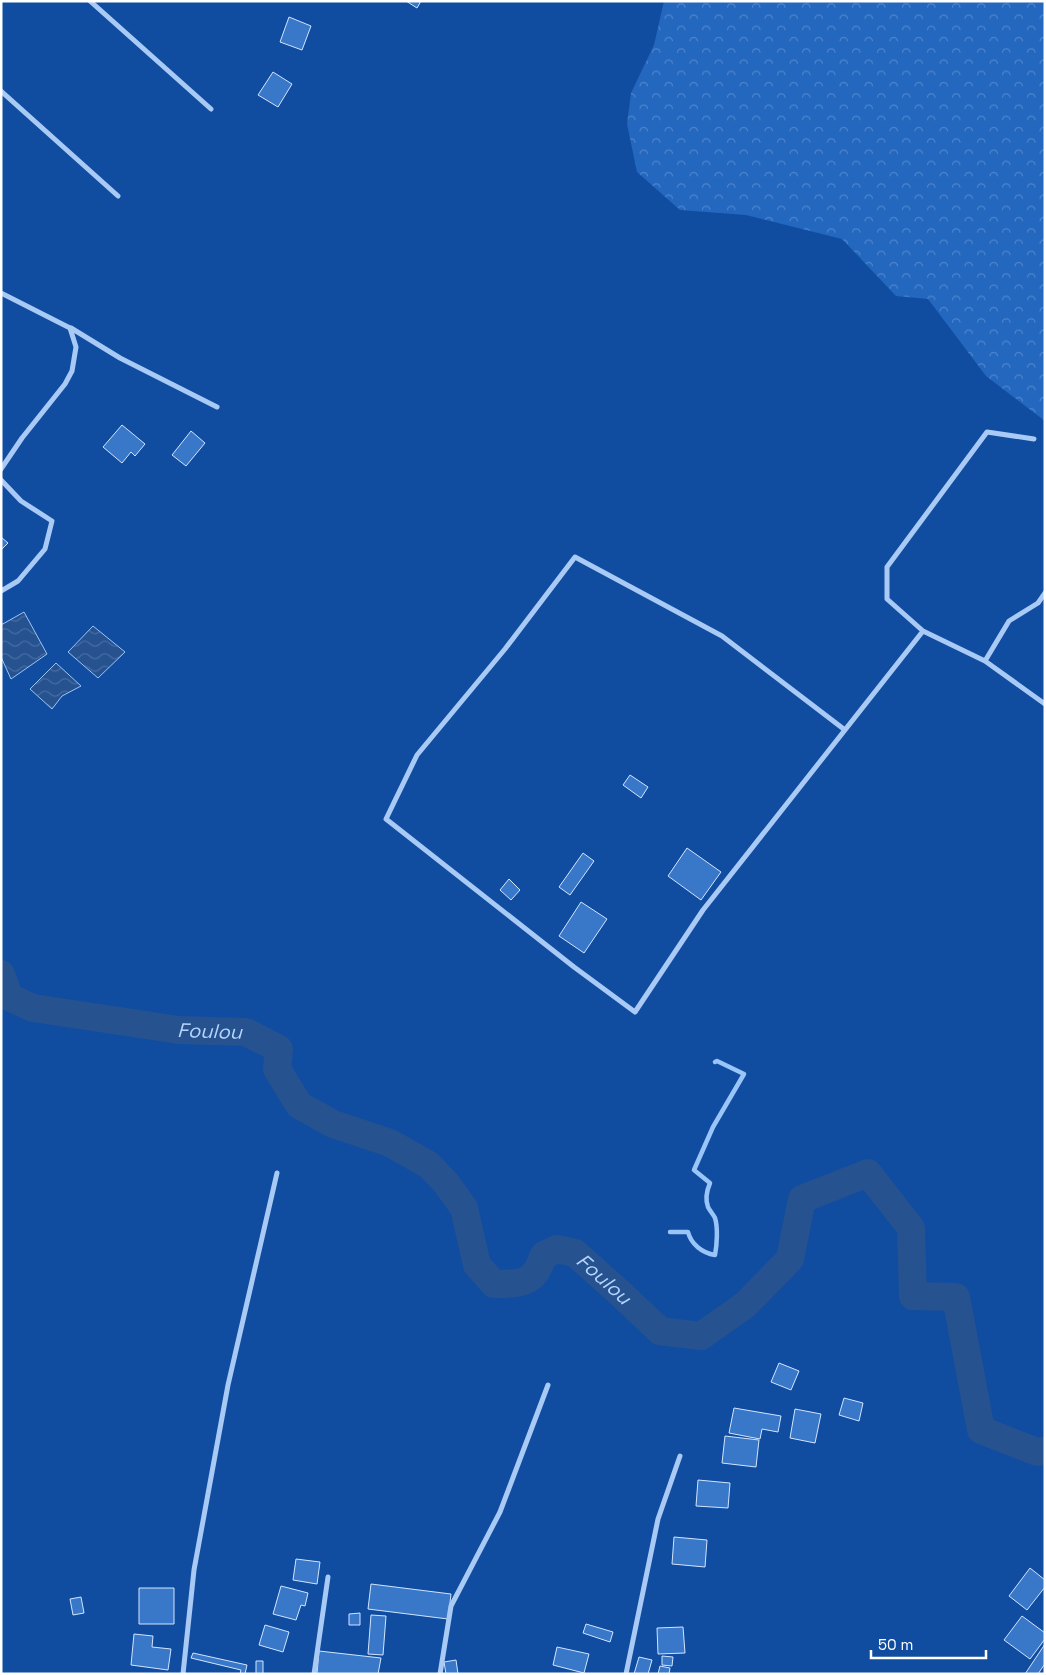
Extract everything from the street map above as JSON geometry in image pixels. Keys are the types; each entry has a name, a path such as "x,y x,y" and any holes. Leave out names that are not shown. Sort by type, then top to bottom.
{"street":[{"path":"90,1 211,109"},
{"path":"1,91 118,196"},
{"path":"1,294 70,328 120,358 217,406"},
{"path":"1,469 22,438 65,384 72,371 76,347 70,328"},
{"path":"1034,439 988,432 887,567 888,598 923,631 984,661 1045,704"},
{"path":"1,480 21,501 52,521 45,549 18,581 1,591"},
{"path":"845,730 722,636 574,557 505,649 417,755 386,819 574,967 635,1012 703,910 845,730 923,631"},
{"path":"984,661 1009,622 1038,603 1045,593"},
{"path":"183,1674 194,1570 226,1395 277,1174"},
{"path":"440,1674 451,1606 500,1512 548,1385"},
{"path":"626,1674 658,1519 680,1456"},
{"path":"314,1674 328,1577"}],"green space":[{"path":"664,1 1045,1 1045,421 986,376 928,299 896,296 842,239 746,215 680,210 637,172 627,124 631,93 654,45"}],"water":[{"path":"24,612 47,654 11,679 1,657 1,625"},
{"path":"93,626 125,652 98,678 68,652"},
{"path":"56,663 81,686 62,696 52,709 30,689"}],"building":[{"path":"406,1 421,1 417,8"},
{"path":"289,17 311,26 302,50 280,42"},
{"path":"273,72 292,84 278,107 258,95"},
{"path":"122,425 145,444 135,456 131,452 122,463 103,447"},
{"path":"191,431 205,443 186,466 172,455"},
{"path":"1,537 8,543 1,550"},
{"path":"630,775 648,787 641,798 623,785"},
{"path":"687,848 721,872 701,900 668,876"},
{"path":"583,853 594,861 570,895 559,887"},
{"path":"509,879 520,890 511,900 500,890"},
{"path":"581,902 607,919 584,953 559,936"},
{"path":"779,1363 799,1371 791,1390 771,1382"},
{"path":"844,1398 863,1403 859,1421 839,1415"},
{"path":"734,1408 781,1416 778,1432 762,1429 760,1439 729,1433"},
{"path":"795,1409 821,1414 815,1443 790,1438"},
{"path":"725,1436 759,1440 756,1467 722,1463"},
{"path":"698,1480 730,1483 728,1508 696,1506"},
{"path":"674,1537 707,1540 705,1567 672,1564"},
{"path":"296,1559 320,1562 317,1584 293,1580"},
{"path":"1030,1568 1045,1580 1045,1587 1027,1610 1009,1596"},
{"path":"371,1584 451,1594 448,1619 368,1609"},
{"path":"281,1586 308,1593 305,1606 301,1605 296,1620 273,1614"},
{"path":"139,1588 174,1588 174,1624 139,1624"},
{"path":"81,1597 84,1613 73,1615 70,1599"},
{"path":"360,1613 360,1625 349,1625 349,1614"},
{"path":"371,1615 386,1616 383,1655 368,1654"},
{"path":"1022,1616 1045,1633 1045,1639 1030,1659 1004,1640"},
{"path":"586,1624 613,1632 610,1642 583,1633"},
{"path":"265,1625 289,1632 283,1652 259,1645"},
{"path":"683,1627 685,1653 658,1654 657,1628"},
{"path":"134,1634 153,1636 152,1647 171,1649 168,1670 131,1665"},
{"path":"1045,1644 1045,1666 1038,1674 1025,1674"},
{"path":"557,1647 589,1654 584,1673 553,1665"},
{"path":"319,1651 381,1658 378,1674 317,1674"},
{"path":"193,1653 247,1665 245,1674 240,1674 241,1670 191,1658"},
{"path":"662,1656 673,1657 672,1666 662,1665"},
{"path":"639,1657 652,1660 648,1674 634,1674"},
{"path":"456,1660 458,1674 446,1674 444,1662"},
{"path":"256,1661 263,1661 263,1674 256,1674"},
{"path":"660,1666 670,1668 669,1674 658,1674"}],"waterway":[{"name":"Foulou","path":"1,974 9,997 33,1008 179,1030 246,1032 279,1049 277,1069 299,1105 333,1124 390,1143 429,1165 446,1183 464,1208 477,1265 494,1284 516,1283 527,1280 536,1271 544,1255 557,1249 575,1253 660,1331 701,1336 745,1305 790,1259 802,1199 868,1173 911,1228 913,1296 956,1297 981,1430 1037,1452 1045,1451"},
{"path":"670,1232 688,1232 698,1247 715,1255 716,1222 707,1201 710,1183 694,1170 713,1127 744,1074 717,1061 715,1062"}]}
